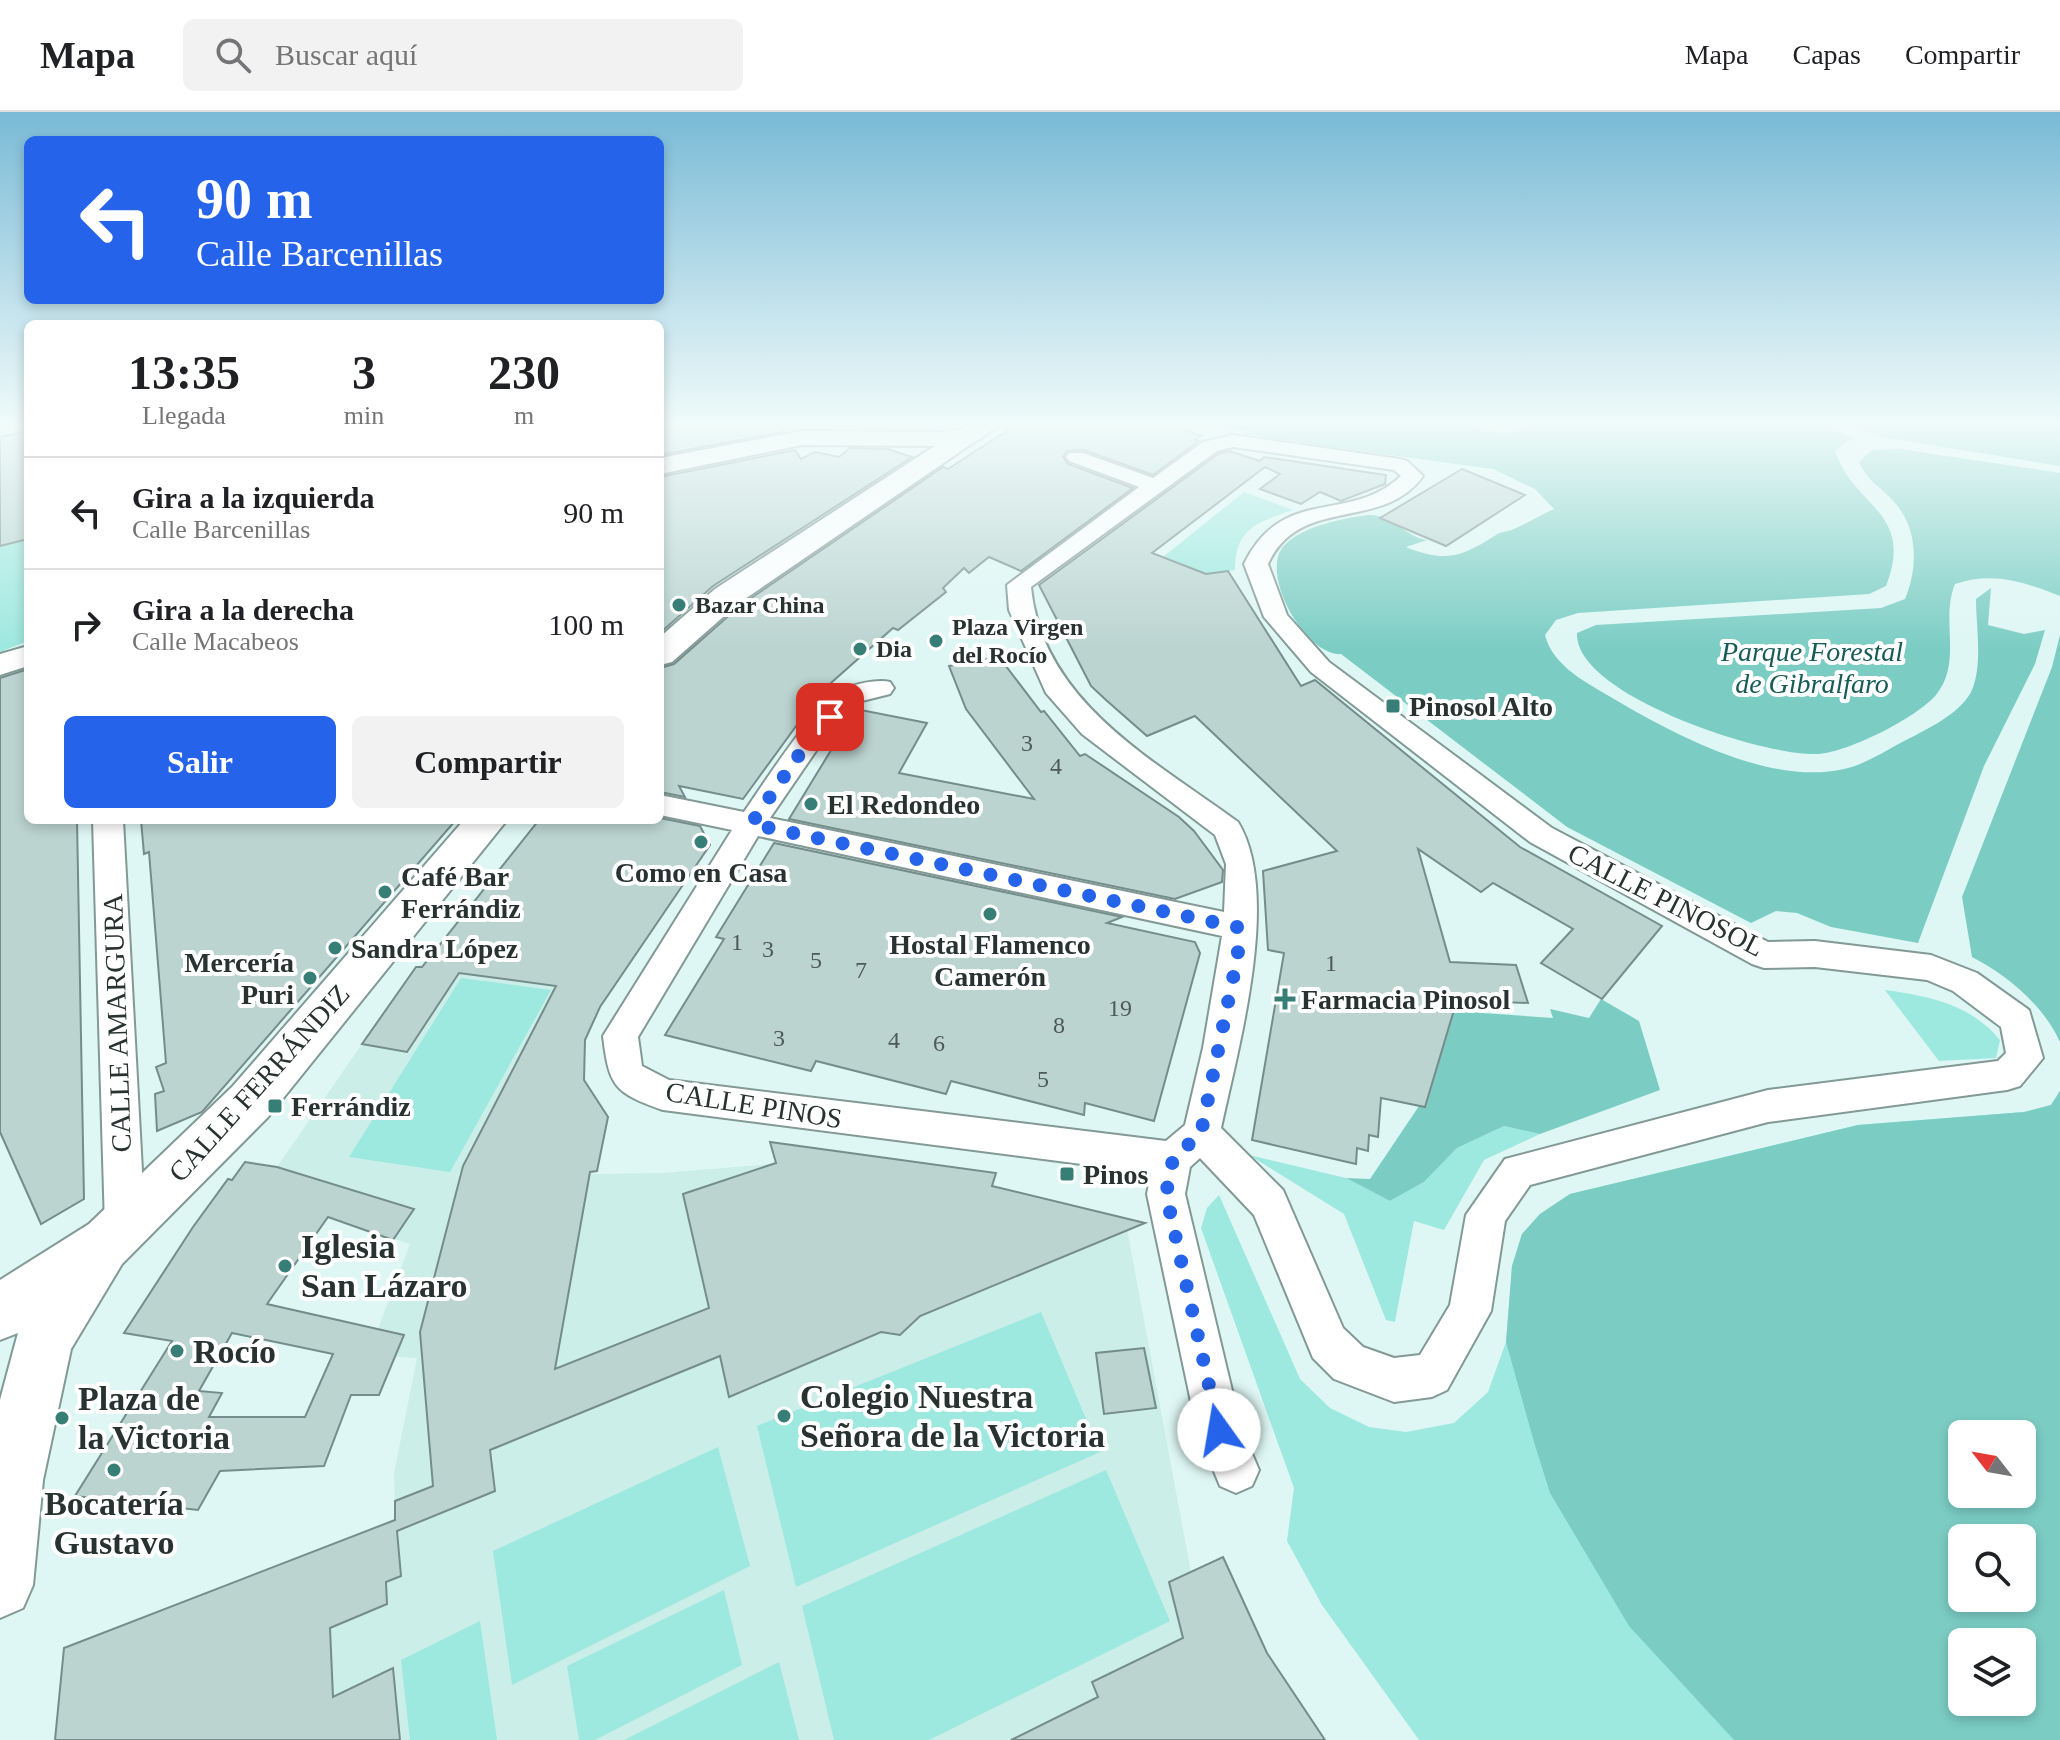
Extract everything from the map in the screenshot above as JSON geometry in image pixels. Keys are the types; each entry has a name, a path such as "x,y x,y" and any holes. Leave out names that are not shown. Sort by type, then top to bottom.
{"main road":[{"path":"664,651 727,596 860,497"},
{"name":"CALLE FERRÁNDIZ","path":"0,1312 116,1234 250,1102 484,824"},
{"path":"6,1472 44,1339 116,1234"},
{"path":"0,1415 6,1472 0,1585"}],"street":[{"name":"CALLE PINOSOL","path":"1140,497 1019,585 1021,610 1055,687 1092,728 1228,829 1241,864 1237,927"},
{"name":"CALLE PINOSOL","path":"1187,1146 1269,1203 1328,1343 1349,1364 1394,1380 1432,1375 1470,1311 1486,1215 1518,1171 1768,1106 2007,1075 2025,1058 2017,1020 1965,982 1931,968 1815,954 1764,955 1541,835 1320,667 1276,617 1256,564 1270,537 1299,521 1382,497"},
{"path":"0,665 24,656"},
{"path":"751,824 810,739 849,696 881,688"},
{"path":"664,806 1237,927 1238,954 1187,1146 1166,1194 1219,1430 1236,1470"},
{"name":"CALLE AMARGURA","path":"108,824 116,1234"},
{"name":"CALLE PINOS","path":"751,824 620,1036 625,1074 663,1095 1187,1146"}],"shaded area":[{"path":"1238,497 1258,497 1293,510 1259,523 1244,536 1236,556 1235,570 1205,575 1163,557"},
{"path":"24,540 24,643 0,652 0,546"},
{"name":"Colegio Nuestra Señora de la Victoria","path":"458,973 557,984 458,1176 661,1173 775,1164 770,1142 996,1173 993,1186 1125,1218 1191,1572 1223,1556 1267,1653 1103,1711 1097,1697 1011,1740 55,1740 64,1648 395,1520 394,1473 417,1358 368,1355 410,1244 328,1217 277,1167 362,1044"},
{"path":"461,978 551,990 450,1172 349,1157"},
{"path":"1885,990 1933,999 1976,1018 2000,1040 1996,1058 1939,1061"},
{"path":"2060,1091 2060,1740 1419,1740 1322,1605 1287,1541 1294,1488 1201,1228 1207,1208 1219,1195 1300,1379 1330,1408 1369,1427 1406,1432 1454,1423 1488,1392 1506,1342 1512,1266 1522,1234 1540,1214 1570,1194 1858,1125 2024,1112 2051,1105"},
{"path":"1504,1126 1540,1134 1484,1160 1444,1230 1414,1221 1395,1322 1386,1320 1344,1214 1249,1155 1346,1178 1390,1201 1424,1182 1457,1148"},
{"path":"1041,1312 1100,1452 796,1587 757,1426"},
{"path":"718,1447 750,1566 512,1685 493,1551"},
{"path":"1106,1470 1170,1621 929,1740 834,1740 802,1606"},
{"path":"724,1590 742,1665 595,1740 579,1740 567,1666"},
{"path":"480,1621 497,1740 410,1740 401,1660"},
{"path":"779,1662 799,1740 624,1740"}],"green space":[{"path":"1543,497 1865,497 1878,512 1888,525 1893,541 1893,561 1886,586 1869,594 1578,613 1556,620 1545,635 1563,665 1583,680 1665,728 1755,764 1816,772 1853,767 1940,722 1962,704 1972,690 1977,668 1976,599 1991,588 1988,625 2024,634 2045,630 2035,664 1984,766 1918,943 1831,927 1797,913 1776,911 1751,923 1567,827 1341,654 1328,651 1314,642 1291,613 1282,595 1277,561 1282,548 1299,534 1322,525 1346,518 1376,515 1427,540 1406,547 1443,556 1463,553 1554,509"},
{"name":"Parque Forestal de Gibralfaro","path":"1889,497 2060,497 2060,596 2034,586 1995,578 1955,584 1950,612 1950,655 1944,682 1926,704 1881,732 1847,747 1818,754 1758,745 1676,718 1638,699 1606,678 1584,656 1577,633 1596,625 1881,608 1905,599 1912,575 1914,550 1909,525"},
{"path":"2060,635 2060,1042 2044,1016 2023,993 1972,957 1962,897 2052,667"},
{"path":"1601,999 1639,1021 1660,1090 1540,1134 1504,1126 1457,1148 1424,1182 1390,1201 1346,1178 1370,1179 1419,1106 1426,1106 1454,1011 1553,1018 1550,1009 1589,1018"},
{"path":"2060,1091 2060,1740 1734,1740 1629,1626 1550,1493 1506,1342 1512,1266 1522,1234 1540,1214 1570,1194 1858,1125 2024,1112 2051,1105"}],"building":[{"path":"0,497 24,497 24,540 0,546"},
{"path":"664,497 850,497 713,586 664,629"},
{"path":"899,497 1121,497 1021,571 989,557 969,573 964,568 943,588 946,592 898,630 893,628 823,690 814,701 821,703 815,710 810,707 743,799 679,786 685,797 664,793 664,667 674,664 741,605"},
{"path":"1159,497 1226,497 1152,553 1206,574 1228,571 1301,686 1315,680 1520,847 1662,926 1602,999 1541,963 1573,929 1493,883 1481,892 1418,849 1450,962 1516,965 1528,1003 1457,1000 1425,1107 1381,1098 1378,1137 1369,1135 1368,1151 1357,1148 1356,1164 1252,1140 1284,953 1268,950 1263,871 1337,851 1195,716 1147,736 1106,700 1091,686 1039,585"},
{"path":"1282,497 1312,497 1301,504"},
{"path":"1415,497 1522,497 1446,546 1380,518"},
{"path":"999,657 1080,756 1085,754 1179,817 1194,831 1223,870 1222,882 1175,899 789,819 844,729 840,727 856,709 927,723 899,773 1034,799 966,709 949,666"},
{"path":"24,670 24,824 77,824 84,1199 41,1224 0,1132 0,678"},
{"path":"664,819 700,826 710,845 600,1007 585,1040 584,1080 608,1117 597,1171 590,1172 555,1369 709,1308 683,1194 776,1163 770,1142 996,1173 992,1186 1145,1223 920,1316 900,1335 881,1332 729,1397 720,1356 490,1450 495,1491 397,1531 401,1576 386,1582 387,1604 330,1628 333,1697 393,1668 400,1740 55,1740 64,1648 395,1520 395,1501 433,1486 420,1332 463,1166 556,986 459,973 407,1052 362,1044 416,967 422,967 536,824 664,824"},
{"path":"141,824 453,824 202,1112 157,1131 155,1094 164,1091 156,1067 166,1063 149,852 144,854"},
{"path":"774,843 1122,917 1107,923 1195,942 1200,953 1154,1121 1085,1103 1084,1115 951,1081 946,1094 816,1061 811,1071 665,1035 724,939 716,937"},
{"path":"245,1162 277,1167 414,1209 393,1240 328,1217 267,1304 404,1335 379,1395 351,1395 324,1466 220,1471 198,1510 75,1496 172,1341 124,1333 193,1227 228,1179 232,1180","holes":["232,1333 333,1354 305,1417 209,1417 222,1393 199,1391"]},
{"path":"1144,1348 1156,1408 1104,1414 1096,1353"},
{"path":"1223,1557 1267,1653 1325,1740 1011,1740 1098,1697 1092,1682 1183,1638 1169,1582"}],"place":[{"name":"Bazar China","path":"679,605"},
{"name":"Plaza Virgen del Rocío","path":"936,641"},
{"name":"Dia","path":"860,649"},
{"name":"Pinosol Alto","path":"1393,706"},
{"name":"El Redondeo","path":"811,804"},
{"name":"Como en Casa","path":"701,842"},
{"name":"Café Bar Ferrándiz","path":"385,892"},
{"name":"Hostal Flamenco Camerón","path":"990,914"},
{"name":"Sandra López","path":"335,948"},
{"name":"Mercería Puri","path":"310,978"},
{"name":"Farmacia Pinosol","path":"1285,999"},
{"name":"Ferrándiz","path":"275,1106"},
{"name":"Pinos","path":"1067,1174"},
{"name":"Iglesia San Lázaro","path":"285,1266"},
{"name":"Rocío","path":"177,1351"},
{"name":"Colegio Nuestra Señora de la Victoria","path":"784,1416"},
{"name":"Plaza de la Victoria","path":"62,1418"},
{"name":"Bocatería Gustavo","path":"114,1470"}],"route":[{"path":"830,717 810,739 751,824 1237,927 1238,954 1201,1133 1173,1159 1166,1194 1219,1430"}]}
